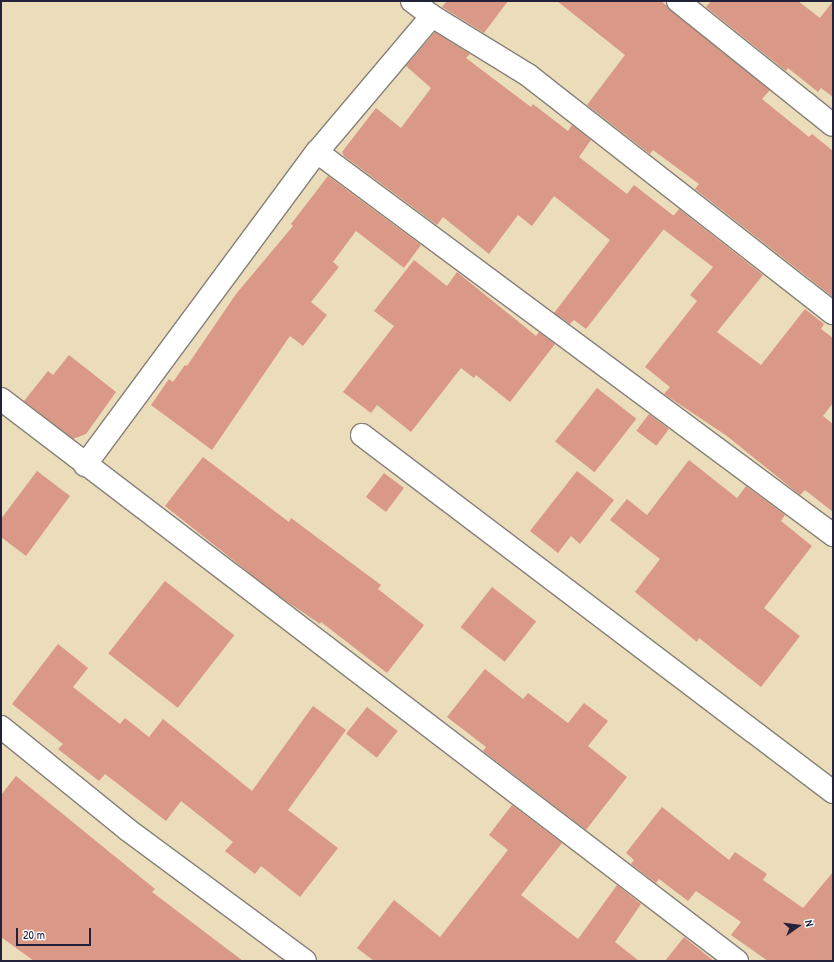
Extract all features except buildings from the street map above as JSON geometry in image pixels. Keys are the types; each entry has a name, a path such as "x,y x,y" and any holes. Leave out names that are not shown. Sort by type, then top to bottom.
{"street":[{"path":"412,1 432,16 528,75 833,313"},
{"path":"678,1 833,125"},
{"path":"85,465 317,152 432,16"},
{"path":"317,152 833,535"},
{"path":"1,399 85,465 737,961"},
{"path":"362,435 833,792"},
{"path":"1,727 128,830 305,961"}]}
